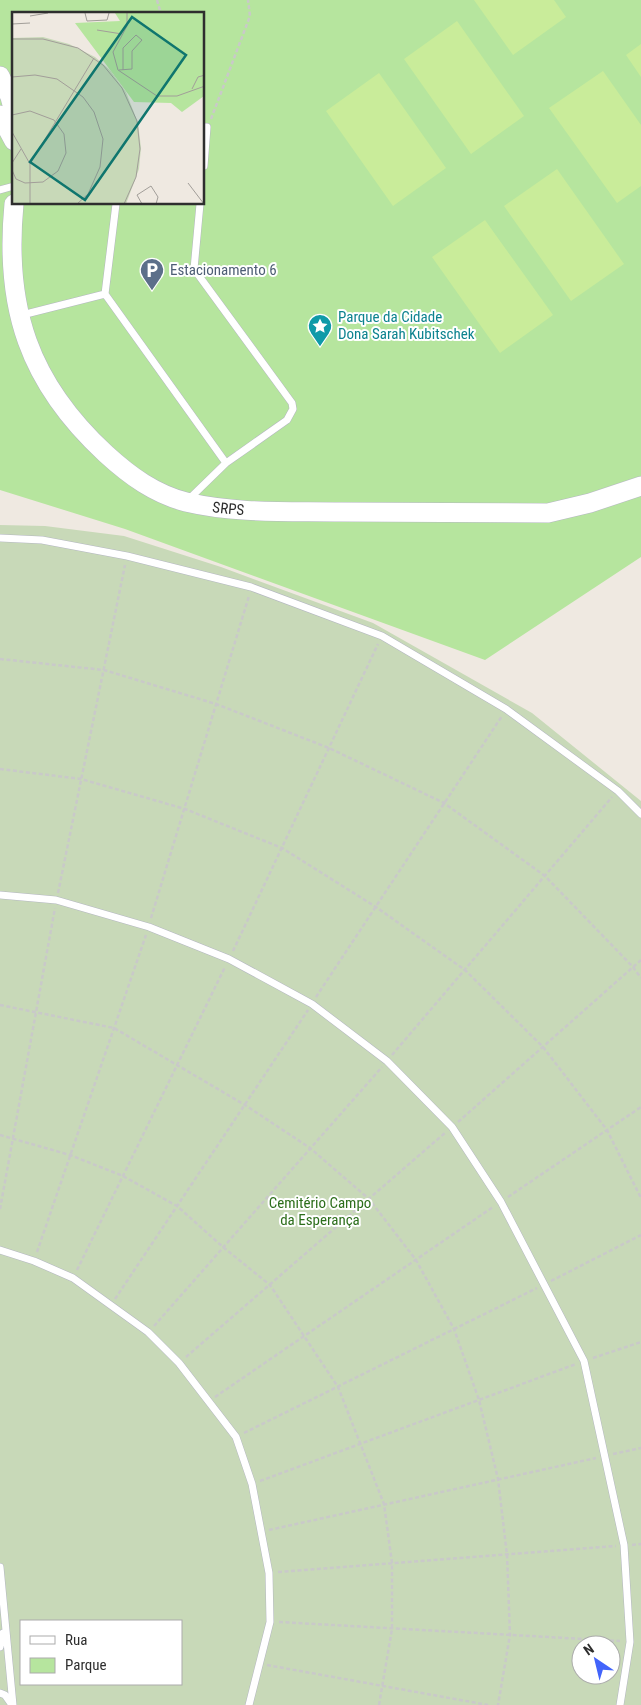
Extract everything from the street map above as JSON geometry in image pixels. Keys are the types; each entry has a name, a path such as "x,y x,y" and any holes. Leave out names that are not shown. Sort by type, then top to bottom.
{"main road":[{"path":"0,76 12,104"},
{"path":"0,114 12,137"},
{"name":"SRPS","path":"14,205 12,230 15,297 24,336 45,383 81,431 128,474 150,488 186,502 248,511 548,513 590,503 641,486"}],"lane":[{"path":"205,146 206,127"},
{"path":"116,205 105,294 226,462"},
{"path":"186,502 226,462 287,420 294,407 194,269 200,205"},
{"path":"19,315 105,294"},
{"path":"0,538 42,540 127,556 251,587 382,636 506,709 618,790 641,814"},
{"path":"0,895 56,900 149,927 229,959 312,1004 386,1061 452,1127 501,1202 584,1361 624,1545 630,1642 620,1705"},
{"path":"0,1250 34,1261 73,1278 148,1332 179,1363 236,1437 252,1484 269,1573 270,1622 249,1705"},
{"path":"0,1567 1,1608 5,1625 13,1705"},
{"path":"0,1647 5,1625"},
{"path":"0,1693 5,1695 13,1705"}],"path":[{"path":"206,127 250,16 248,0"},
{"path":"0,1209 56,900 127,556"},
{"path":"0,660 104,670 216,704 329,748 444,803 545,876 634,967 641,978"},
{"path":"0,769 81,779 184,808 282,848 376,907 465,970 543,1047 607,1130 641,1198"},
{"path":"179,1363 452,1127 641,960"},
{"path":"0,1005 114,1028 178,1064 310,1148 369,1198 416,1260 454,1329 479,1400 498,1479 507,1554 510,1635 498,1705"},
{"path":"210,1401 641,1107"},
{"path":"0,1134 70,1155 123,1176 177,1206 270,1285 338,1387 362,1443 384,1504 392,1563 392,1629 379,1705"},
{"path":"236,1437 641,1235"},
{"path":"252,1484 584,1361 641,1342"},
{"path":"262,1531 641,1448"},
{"path":"269,1573 641,1544"},
{"path":"270,1622 630,1642"},
{"path":"258,1664 488,1705"}],"green space":[{"name":"Parque da Cidade Dona Sarah Kubitschek","path":"0,0 641,0 641,557 485,660 125,529 0,490"},
{"path":"474,0 554,0 566,17 513,55"},
{"path":"457,21 524,116 471,154 404,59"},
{"path":"641,44 641,77 626,55"},
{"path":"603,71 641,125 641,186 617,203 549,108"},
{"path":"379,73 446,168 393,206 326,111"},
{"path":"557,169 624,264 571,301 504,206"},
{"path":"485,220 553,315 500,353 432,257"},
{"name":"Cemitério Campo da Esperança","path":"0,525 45,526 124,536 221,567 373,623 532,713 641,801 641,1705 0,1705"}],"place":[{"name":"Estacionamento 6","path":"152,291"},
{"name":"Parque da Cidade Dona Sarah Kubitschek","path":"320,347"}]}
